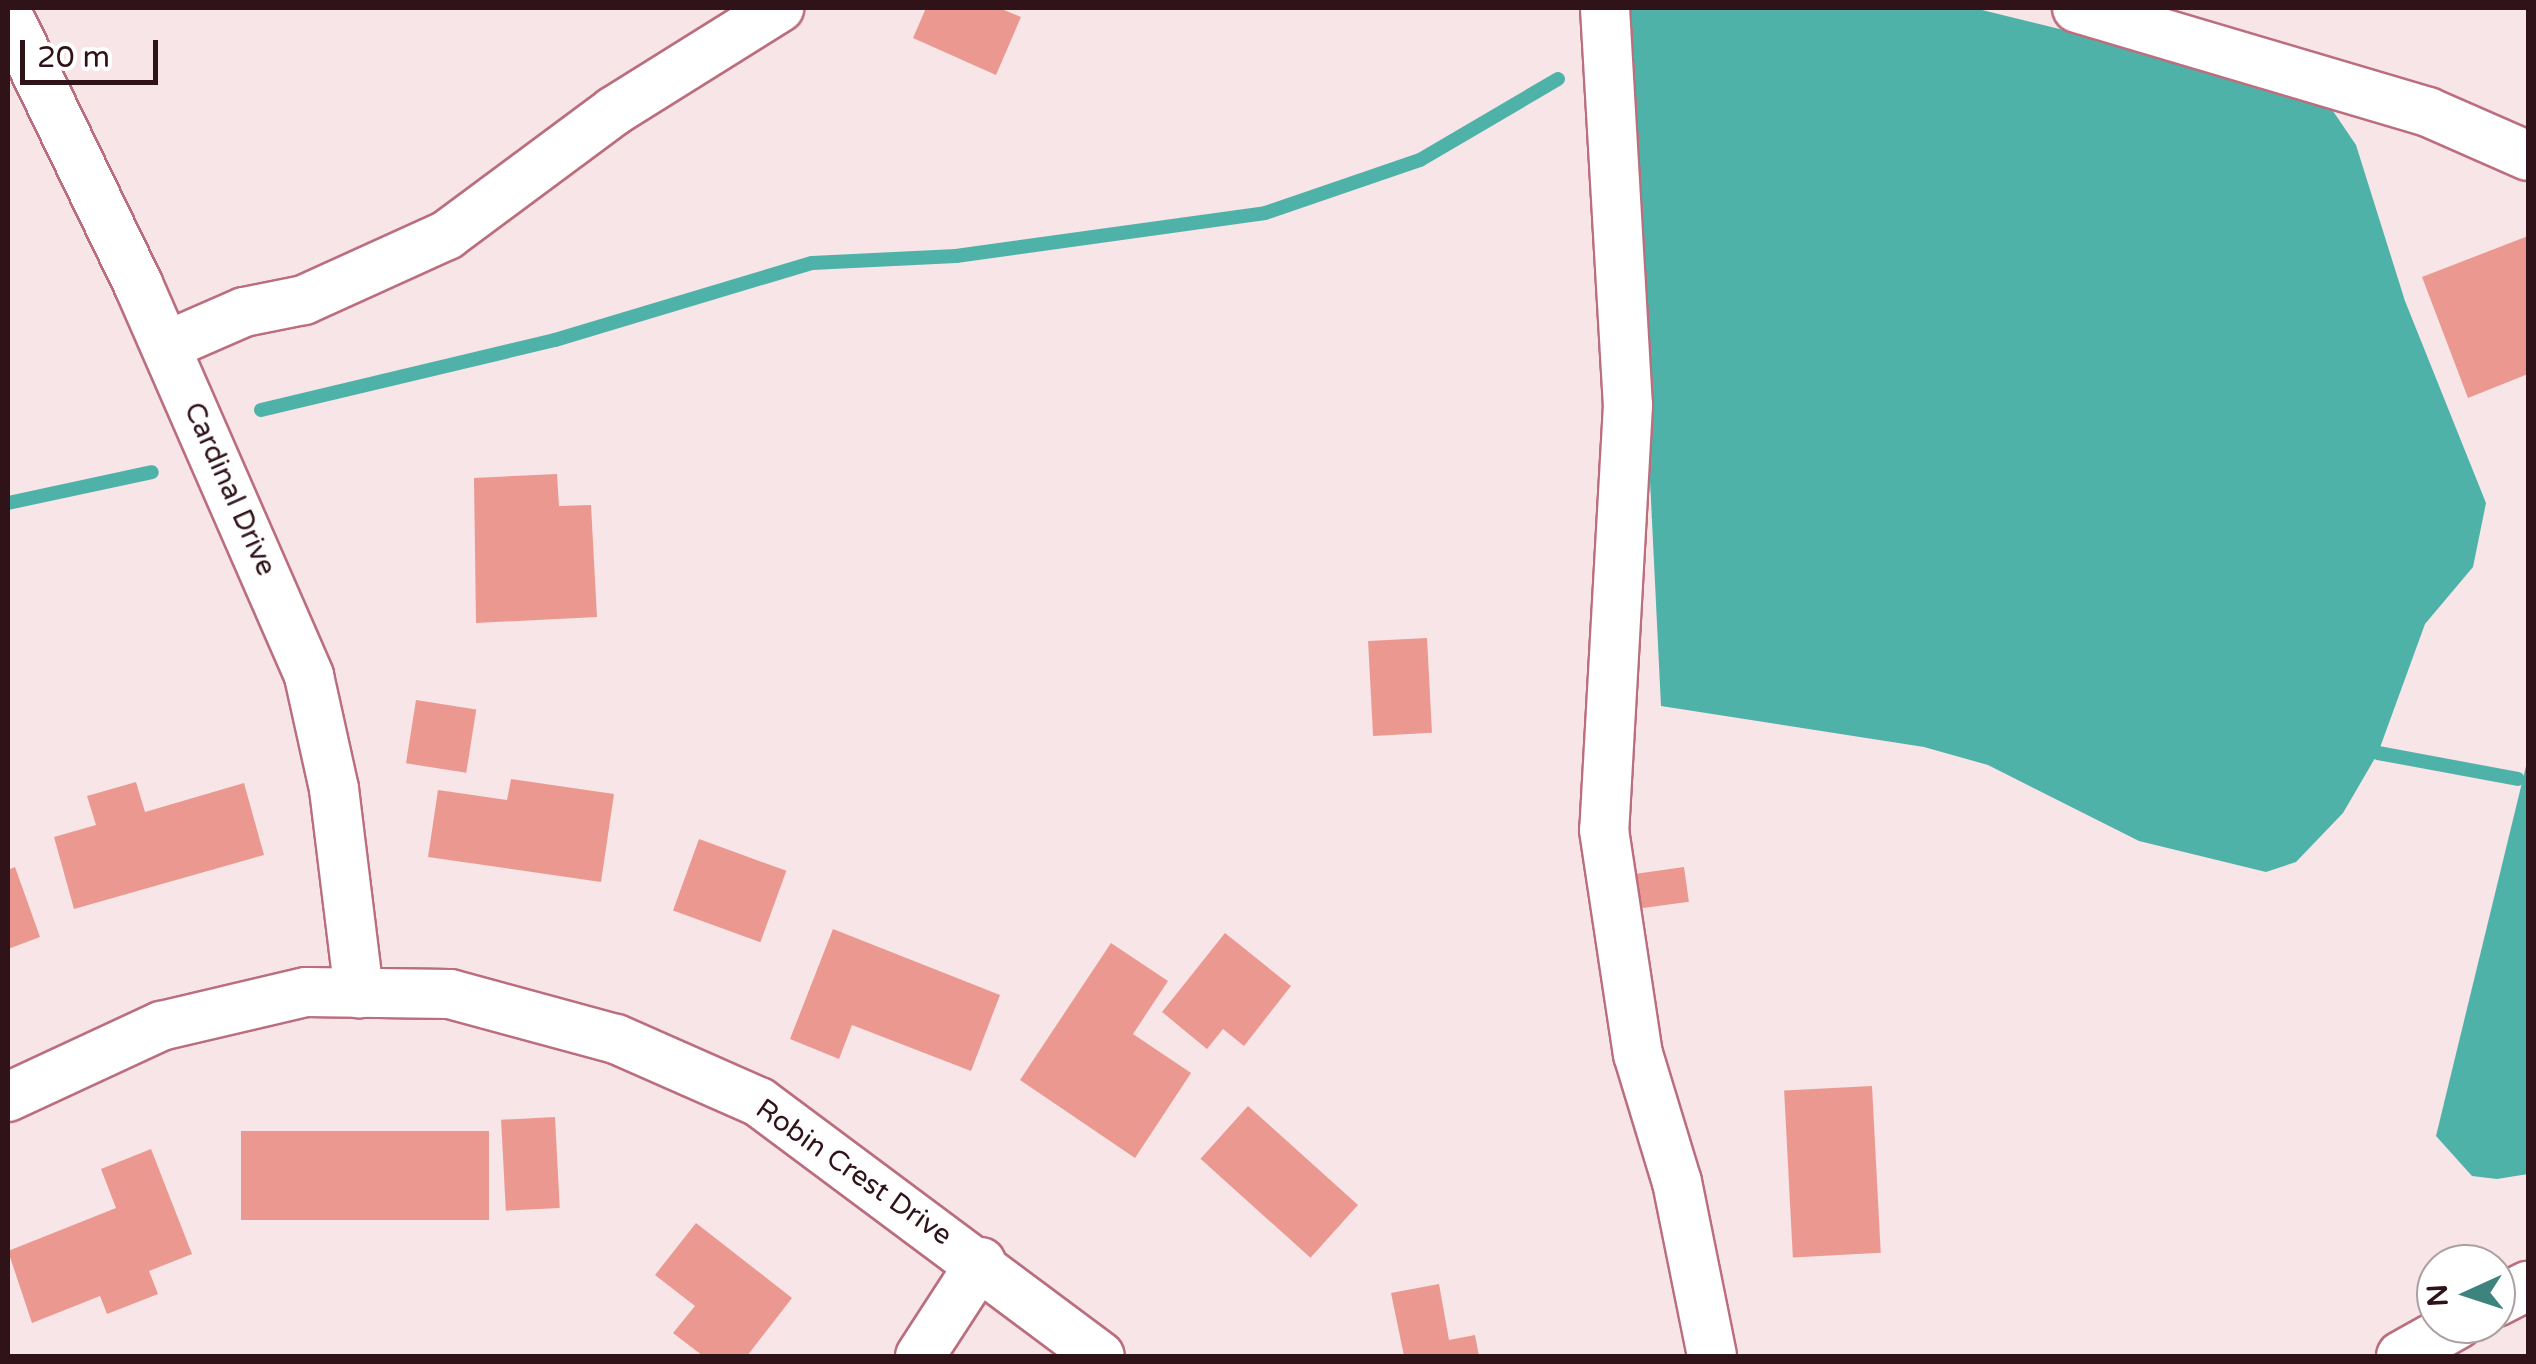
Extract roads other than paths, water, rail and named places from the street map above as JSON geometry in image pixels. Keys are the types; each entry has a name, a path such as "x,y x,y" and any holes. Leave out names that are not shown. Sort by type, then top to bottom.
{"street":[{"path":"166,346 244,312 304,300 447,235 614,111 779,8"},
{"path":"1605,8 1628,405 1604,830 1638,1054 1677,1182 1712,1356"},
{"path":"2077,8 2428,112 2528,156"},
{"name":"Cardinal Drive","path":"8,15 166,346 310,676 334,789 359,993"},
{"name":"Robin Crest Drive","path":"8,1097 161,1026 306,992 450,994 616,1039 759,1102 981,1262 1100,1356"},
{"path":"920,1356 981,1262"}],"water":[{"path":"1627,8 1974,8 2298,87 2333,111 2356,145 2405,301 2486,503 2473,567 2425,624 2378,753 2343,813 2296,862 2266,872 2139,841 1988,765 1924,747 1661,706"},
{"path":"2528,758 2528,1174 2497,1179 2472,1176 2436,1136"}],"waterway":[{"path":"261,410 555,340 812,263 956,256 1265,213 1420,160 1558,79"},
{"path":"8,503 152,472"},
{"path":"2378,753 2518,779"}]}
